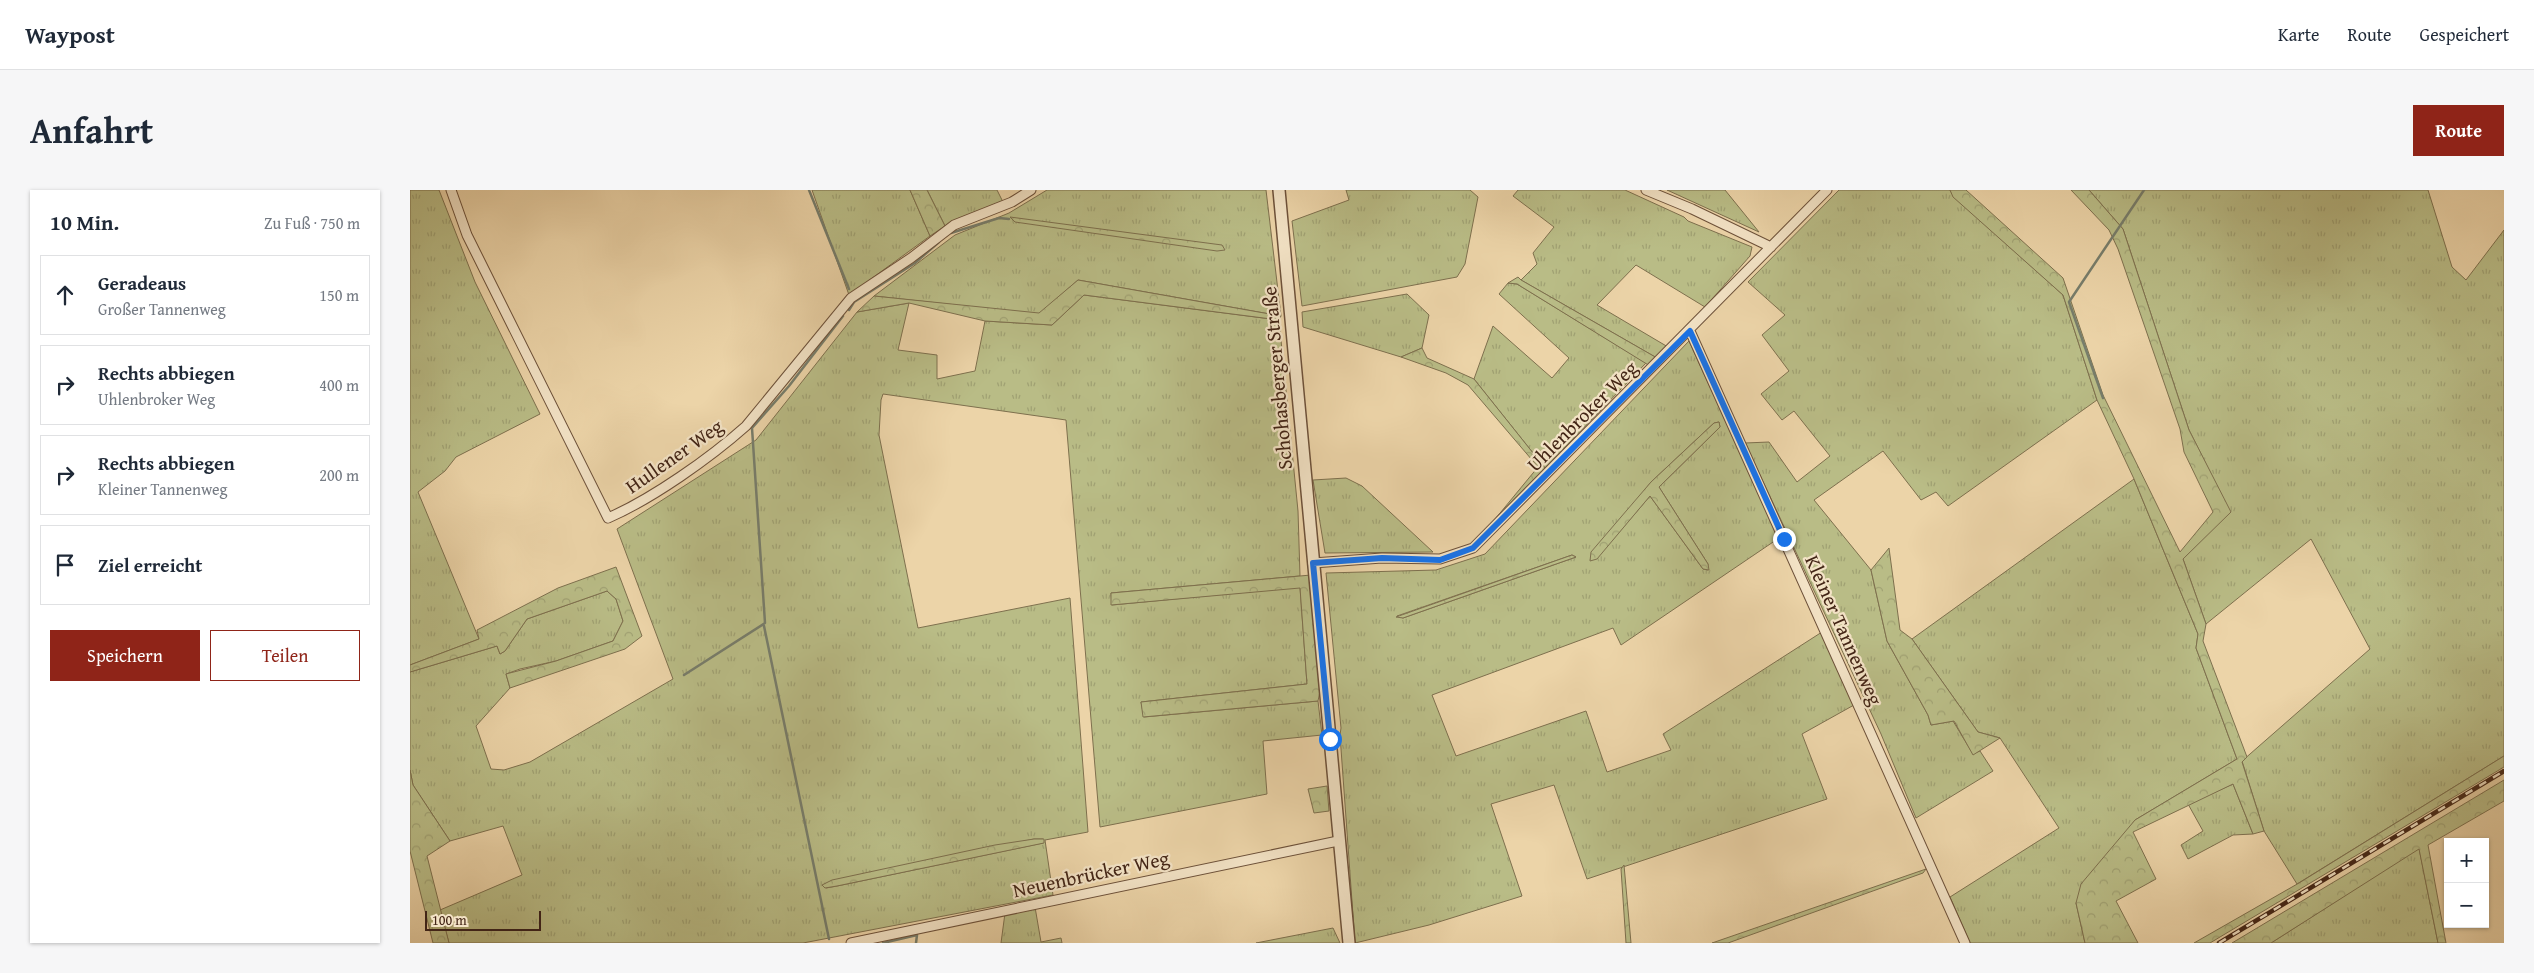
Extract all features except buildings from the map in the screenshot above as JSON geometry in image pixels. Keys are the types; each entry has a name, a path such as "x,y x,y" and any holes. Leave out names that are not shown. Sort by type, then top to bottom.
{"street":[{"name":"Hullener Weg","path":"451,190 467,235 608,518 632,507 727,443 746,426 851,298 911,258 954,225 1012,202 1031,190"},
{"name":"Schohasberger Straße","path":"1279,190 1349,943"},
{"path":"1646,190 1692,209 1770,247"},
{"name":"Uhlenbroker Weg","path":"1313,563 1382,558 1440,560 1473,548 1690,331 1827,190"},
{"name":"Kleiner Tannenweg","path":"1690,331 1965,943"},
{"name":"Neuenbrücker Weg","path":"851,943 1338,840"}],"green space":[{"path":"410,190 439,190 475,282 540,414 456,457 445,471 418,492 479,639 410,665"},
{"path":"812,190 910,190 930,236 849,295"},
{"path":"910,190 927,190 945,226 930,236"},
{"path":"927,190 997,190 1003,202 945,226"},
{"path":"1047,190 1266,190 1281,316 1078,280 1039,314 874,296 955,235 1009,213"},
{"path":"1346,190 1470,190 1478,197 1465,264 1457,277 1302,306 1292,221 1349,200"},
{"path":"1518,190 1625,190 1684,217 1688,221 1752,247 1750,256 1705,307 1636,265 1597,305 1668,347 1657,358 1521,280 1537,264 1533,253 1554,227 1513,196"},
{"path":"1667,190 1725,190 1759,232"},
{"path":"1839,190 1950,190 1954,197 2063,295 2097,400 1948,506 1936,492 1921,500 1883,451 1814,500 1871,570 1887,641 1928,715 1931,725 1953,721 1973,754 1980,751 1993,771 1916,818 1881,734 1745,443 1769,442 1797,482 1830,456 1794,411 1782,420 1761,394 1789,371 1762,335 1785,315 1748,282"},
{"path":"1950,190 1966,190 2063,278 2103,395 2180,552 2213,512 2184,452 2180,429 2118,249 2109,230 2071,190 2089,190 2123,229 2189,430 2231,512 2183,559 2206,624 2203,641 2247,757 2242,762 2264,831 2253,834 2233,784 2133,832 2156,879 2116,901 2138,943 2085,943 2076,903 2081,884 2135,820 2237,759 2196,648 2198,634 2134,479 2097,400 2063,295 1953,197"},
{"path":"2089,190 2428,190 2452,267 2466,280 2504,230 2504,756 2297,884 2264,831 2242,761 2370,649 2311,539 2206,624 2183,559 2230,512 2189,430 2123,229"},
{"path":"1010,217 1222,245 1225,250 1217,251 1015,222"},
{"path":"1518,277 1657,358 1650,366 1517,284 1508,283"},
{"path":"1078,280 1281,316 1279,320 1084,295 1052,325 985,321 909,303 857,312 874,296 1039,313"},
{"path":"1508,283 1517,284 1646,363 1545,468 1474,379 1493,326 1552,378 1569,358 1499,294"},
{"path":"1407,294 1429,315 1422,348 1401,357 1303,327 1302,312"},
{"path":"1084,295 1279,320 1298,511 1300,576 1111,593 1112,605 1300,587 1307,684 1141,702 1144,717 1318,701 1322,735 1263,741 1267,794 1100,827 1066,420 883,394 879,435 918,628 1070,598 1088,832 1045,840 1053,895 803,943 449,943 440,910 522,875 503,826 450,841 413,785 410,770 410,672 497,646 500,654 505,651 527,619 607,591 616,599 623,621 613,641 556,661 506,674 510,688 476,726 491,769 504,770 530,762 673,679 617,529 756,440 857,312 909,303 898,350 937,355 937,379 975,371 985,321 1052,325","holes":["1034,839 1043,839 1043,843 837,886 826,888 823,885"]},
{"path":"1689,341 1779,538 1621,645 1613,628 1432,695 1456,756 1586,711 1607,772 1671,750 1663,734 1822,632 1854,705 1802,734 1827,799 1587,879 1554,785 1491,804 1522,896 1429,925 1355,943 1341,728 1326,573 1436,570 1485,554","holes":["1719,422 1720,427 1659,487 1708,564 1708,570 1703,569 1650,496 1597,558 1590,560 1651,482 1714,423","1572,555 1576,557 1403,618 1397,616"]},
{"path":"1422,348 1427,358 1474,379 1545,468 1546,475 1491,524 1538,467 1468,385 1446,373 1401,357"},
{"path":"1719,422 1720,427 1659,487 1708,564 1709,570 1703,569 1650,496 1597,559 1590,561 1591,552 1651,482 1714,423"},
{"path":"1346,478 1362,486 1433,552 1325,553 1313,480"},
{"path":"2134,479 2198,634 2196,648 2237,759 2135,820 2076,903 2085,943 1970,943 1950,897 2059,828 2000,738 1978,732 1912,639"},
{"path":"1889,548 1900,630 1912,639 1978,732 2000,738 1973,755 1954,721 1931,725 1928,715 1887,641 1871,570"},
{"path":"1572,555 1576,557 1403,618 1396,617"},
{"path":"616,567 642,636 625,649 510,688 506,674 556,661 613,641 623,621 616,599 607,591 527,619 505,651 500,654 497,646 410,672 410,665 479,639 477,630 558,588"},
{"path":"1311,575 1320,691 1318,701 1143,717 1141,702 1307,684 1300,588 1111,605 1111,593"},
{"path":"2504,756 2504,767 2210,943 2194,943 2299,883"},
{"path":"410,770 413,785 450,841 427,856 449,943 433,943 410,851"},
{"path":"2504,780 2504,801 2428,845 2446,943 2438,943 2419,849 2271,943 2232,943"},
{"path":"2233,784 2253,834 2233,835 2188,859 2181,845 2203,831 2188,804"},
{"path":"1327,786 1329,811 1314,813 1308,789"},
{"path":"1044,839 1044,843 837,886 825,888 822,885 832,880 995,845"},
{"path":"2419,848 2438,943 2271,943"},
{"path":"1624,865 1631,943 1626,943 1621,869"},
{"path":"1926,869 1923,873 1728,943 1712,943"},
{"path":"1035,907 1041,942 1061,938 1062,943 1001,943 1005,913"},
{"path":"1333,928 1340,943 1256,943"}],"waterway":[{"path":"809,190 849,289"},
{"path":"2103,398 2069,302 2144,190"},
{"path":"951,233 999,218 1009,219"},
{"path":"849,310 854,302 915,263 939,242"},
{"path":"684,675 765,623 752,428 789,386 843,316"},
{"path":"764,626 829,939"},
{"path":"883,943 917,935 916,943"}],"railway":[{"path":"2219,943 2504,771"}],"route":[{"path":"1330,739 1313,563 1382,558 1440,560 1473,548 1690,331 1784,539"}]}
